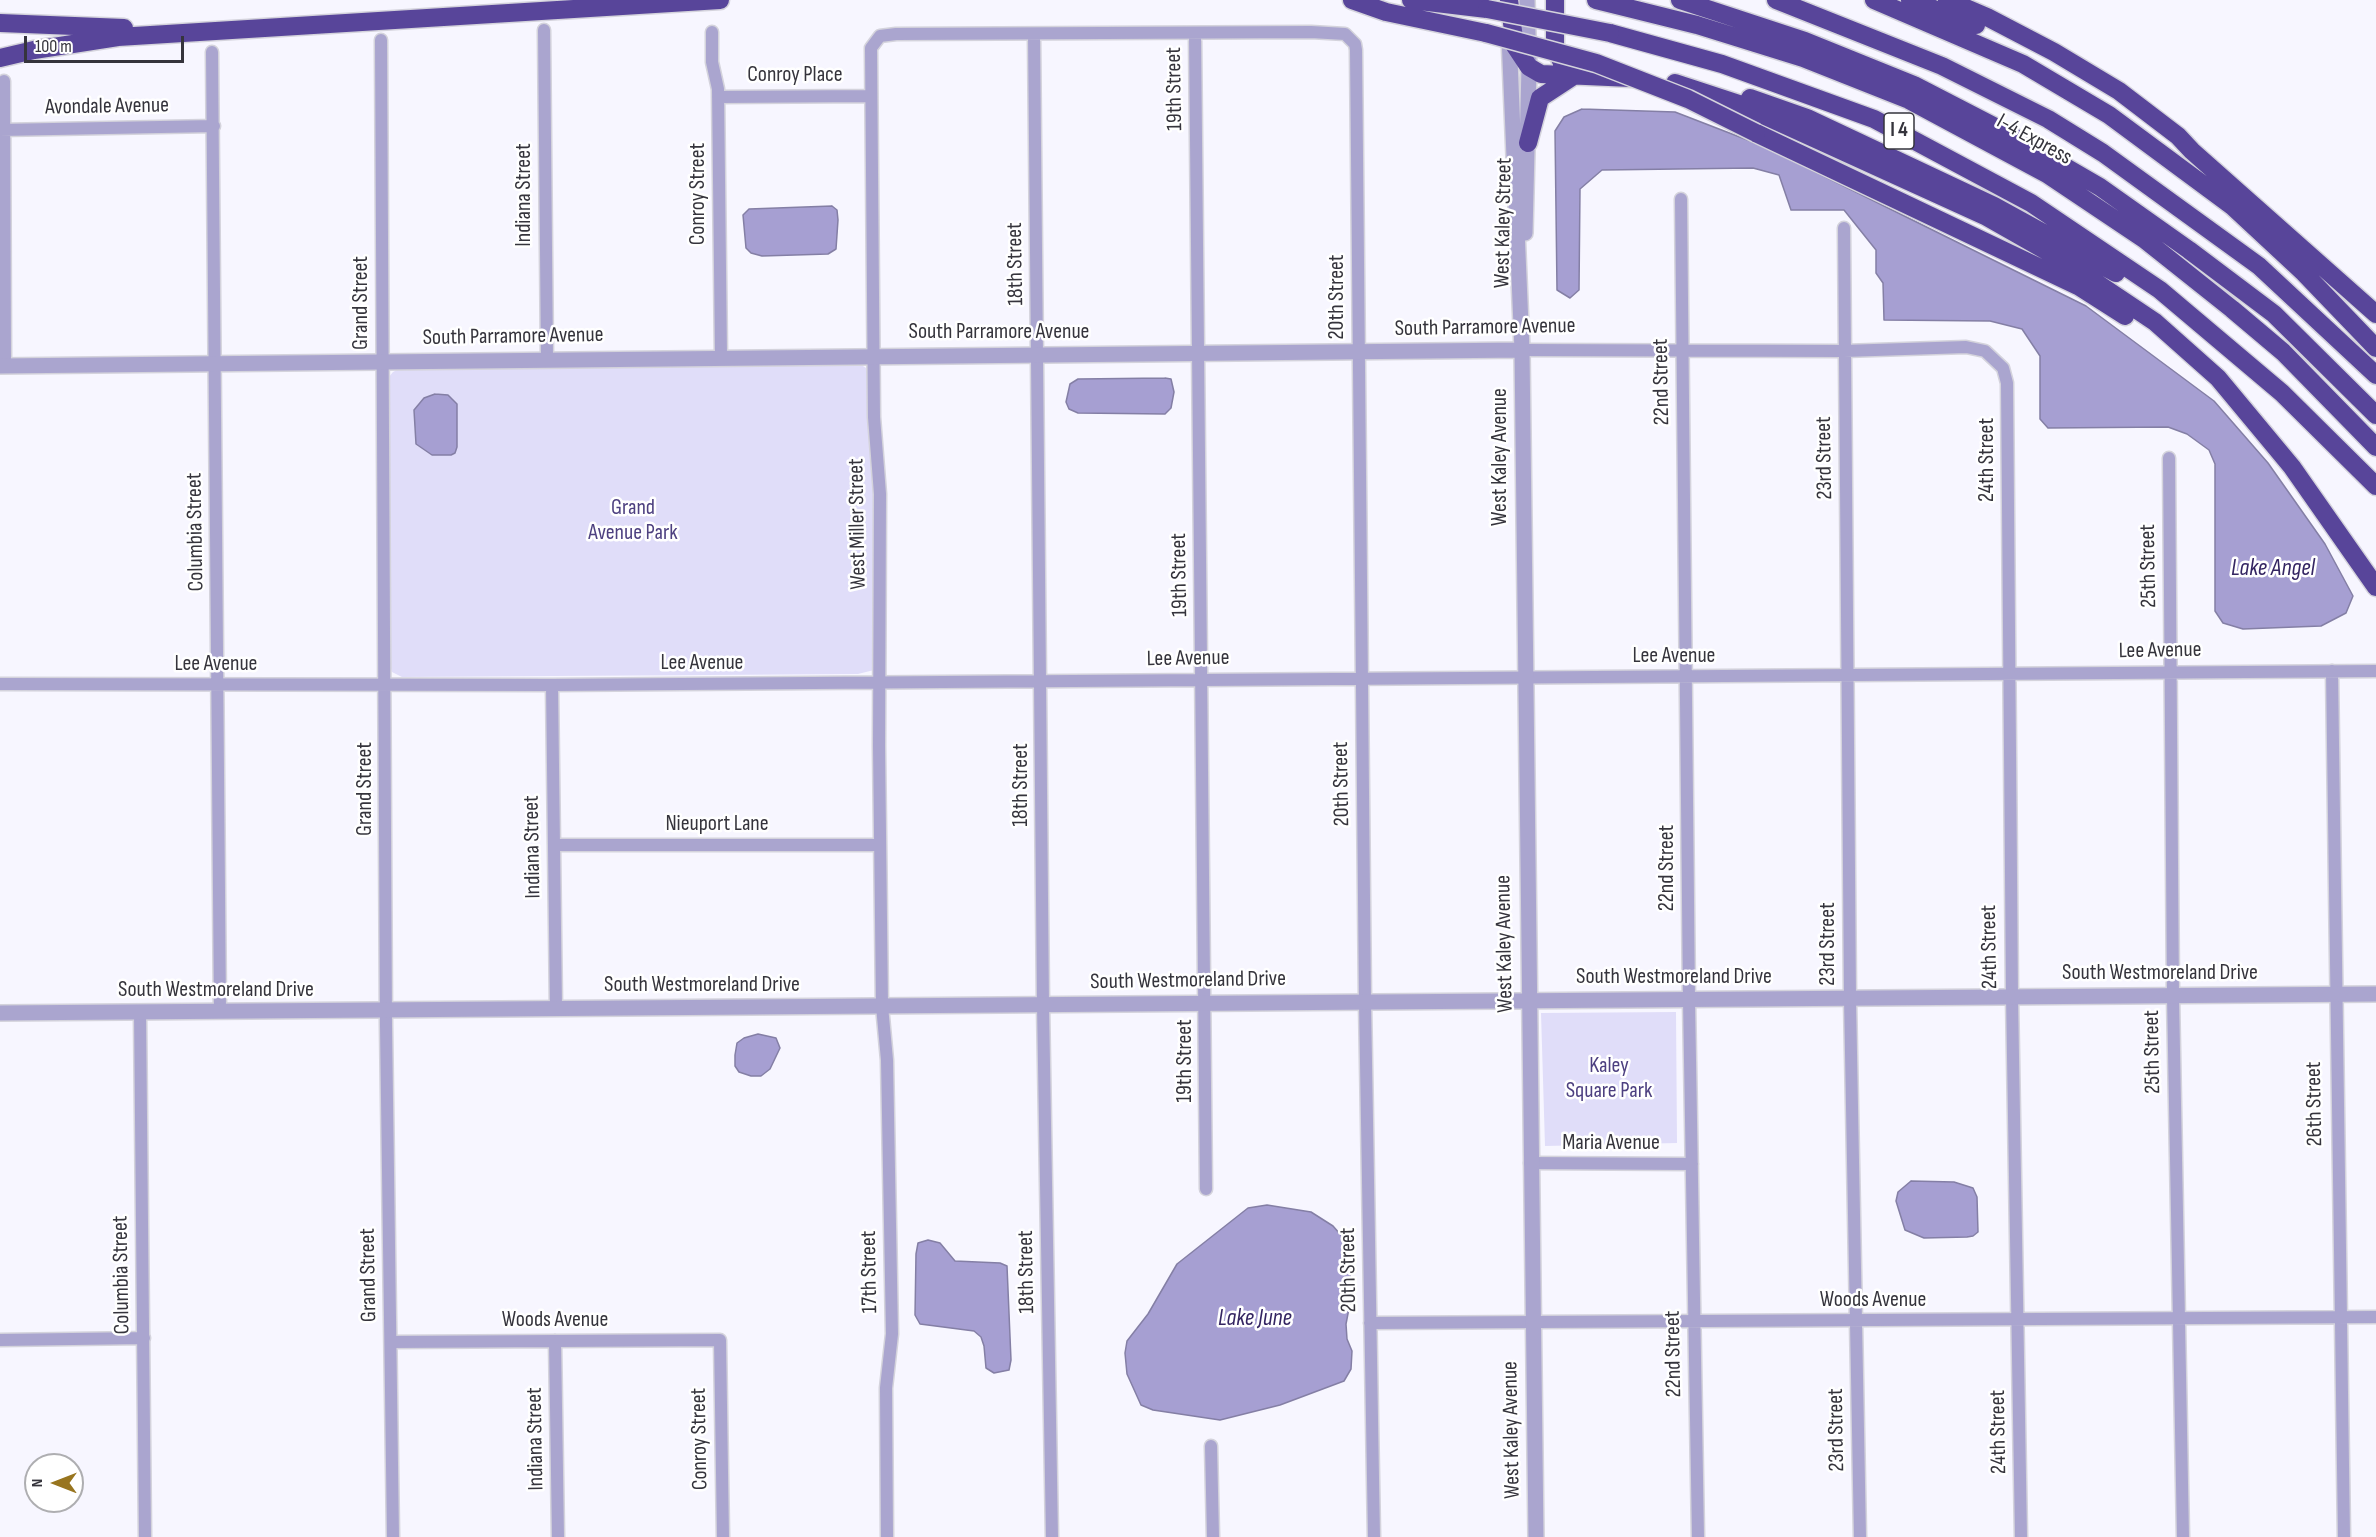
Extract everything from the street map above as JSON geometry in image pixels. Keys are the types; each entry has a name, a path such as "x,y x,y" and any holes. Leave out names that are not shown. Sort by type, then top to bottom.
{"highway":[{"path":"0,58 34,50 118,37 720,0"},
{"path":"1352,0 1386,12 1486,33 1596,63 1688,99 2078,286 2150,331 2263,433"},
{"name":"I 4","path":"1411,0 1487,9 1610,33 1722,64 1874,119 2031,202 2160,290 2282,393 2376,486"},
{"path":"1509,0 1515,46 1529,67 1541,74 1675,83 1728,91 1807,118 1994,206 2127,279 2160,290"},
{"path":"1555,0 1554,37 1561,63 1565,67 1606,77"},
{"name":"I-4 Express","path":"1680,0 1794,38 1914,84 2005,132 2100,188 2189,249 2274,314 2376,415"},
{"path":"1776,0 1942,66 2048,119 2103,153 2259,266 2376,375"},
{"path":"1874,0 2023,64 2109,115 2232,206 2304,273 2376,348"},
{"path":"1910,0 1987,29 2101,89 2192,151"},
{"path":"1947,0 1987,17 2044,47 2119,91 2178,136 2376,314"},
{"name":"I-4 Express","path":"1601,1 1697,25 1803,58 1909,100 2047,174 2144,239 2240,316 2283,352 2376,447"},
{"path":"0,23 207,32"},
{"path":"1528,143 1540,98 1572,76"},
{"path":"1675,83 1739,104 1985,216 2038,246 2120,298 2191,352 2218,378 2292,467 2376,587"},
{"path":"2346,286 2376,309"}],"street":[{"name":"West Kaley Street","path":"1509,0 1522,350"},
{"name":"West Kaley Street","path":"1522,350 1528,143 1527,0"},
{"name":"Indiana Street","path":"544,30 547,359"},
{"name":"Conroy Street","path":"712,32 712,62 718,97 720,357"},
{"path":"1034,34 1195,33"},
{"name":"20th Street","path":"1195,33 1345,34 1355,44 1356,50 1365,1002 1374,1537"},
{"name":"19th Street","path":"1195,33 1206,1189"},
{"name":"West Miller Street","path":"882,1006 880,494 874,417 871,52 875,41 880,36 897,34 1034,34"},
{"name":"18th Street","path":"1034,34 1043,1005 1052,1537"},
{"name":"Grand Street","path":"381,40 386,1011 393,1537"},
{"name":"Columbia Street","path":"212,52 220,1012"},
{"path":"2,366 4,81"},
{"name":"Conroy Place","path":"718,97 871,96"},
{"name":"Avondale Avenue","path":"2,130 214,126"},
{"name":"22nd Street","path":"1681,199 1689,1000 1698,1537"},
{"name":"23rd Street","path":"1844,228 1850,999 1860,1537"},
{"name":"South Parramore Avenue","path":"2,366 1199,352 1844,351 1966,347 1985,351 1995,359"},
{"name":"West Kaley Avenue","path":"1522,350 1524,678 1536,1537"},
{"name":"24th Street","path":"1995,359 2003,368 2007,383 2008,674 2021,1537"},
{"name":"25th Street","path":"2169,458 2174,996 2183,1537"},
{"name":"26th Street","path":"2332,671 2334,994 2344,1537"},
{"name":"Lee Avenue","path":"0,684 552,685 2376,671"},
{"name":"Indiana Street","path":"552,685 556,1009"},
{"name":"Nieuport Lane","path":"555,845 880,845"},
{"name":"South Westmoreland Drive","path":"0,1013 2376,994"},
{"name":"17th Street","path":"882,1006 887,1060 892,1334 886,1388 887,1537"},
{"name":"Columbia Street","path":"140,1012 145,1537"},
{"name":"Maria Avenue","path":"1530,1163 1692,1164"},
{"name":"Woods Avenue","path":"1370,1323 1533,1324 2376,1317"},
{"path":"0,1340 144,1338"},
{"name":"Conroy Street","path":"720,1340 723,1537"},
{"name":"Woods Avenue","path":"391,1342 720,1340"},
{"name":"Indiana Street","path":"555,1341 558,1537"},
{"path":"1211,1446 1213,1537"}],"green space":[{"name":"Grand Avenue Park","path":"860,364 866,368 868,377 874,493 874,670 858,674 402,677 392,672 390,666 388,378 393,372 401,368"},
{"name":"Kaley Square Park","path":"1676,1012 1677,1143 1545,1146 1541,1013"}],"water":[{"name":"Lake Angel","path":"1582,109 1675,112 1763,146 2086,306 2214,401 2268,463 2325,544 2353,596 2346,613 2321,626 2243,629 2223,623 2215,611 2215,464 2209,450 2187,434 2168,427 2048,428 2040,419 2040,356 2022,329 1990,321 1884,320 1883,283 1876,273 1876,250 1844,210 1791,210 1779,175 1753,168 1602,170 1580,189 1579,290 1570,298 1557,290 1555,131 1564,117"},
{"path":"832,206 837,210 838,220 836,249 828,254 762,256 751,253 746,248 743,215 749,209"},
{"path":"1078,379 1171,379 1174,392 1171,408 1165,414 1078,413 1069,409 1066,402 1070,384"},
{"path":"435,394 448,395 457,404 457,447 455,453 451,455 432,455 416,444 414,410 424,398"},
{"path":"758,1034 776,1038 780,1048 770,1069 761,1076 751,1076 739,1072 735,1066 737,1043 744,1038"},
{"path":"1911,1181 1954,1182 1973,1188 1977,1197 1978,1232 1967,1237 1924,1238 1905,1230 1896,1201 1898,1192"},
{"name":"Lake June","path":"1267,1205 1311,1212 1333,1226 1347,1242 1352,1293 1346,1324 1347,1339 1352,1351 1351,1369 1344,1381 1280,1405 1220,1420 1153,1410 1141,1405 1127,1374 1125,1353 1127,1341 1148,1314 1177,1264 1248,1208"},
{"path":"928,1240 940,1243 955,1261 1000,1263 1007,1266 1011,1360 1009,1370 994,1373 986,1368 984,1346 981,1337 974,1331 920,1324 915,1315 916,1254 918,1243"}]}
